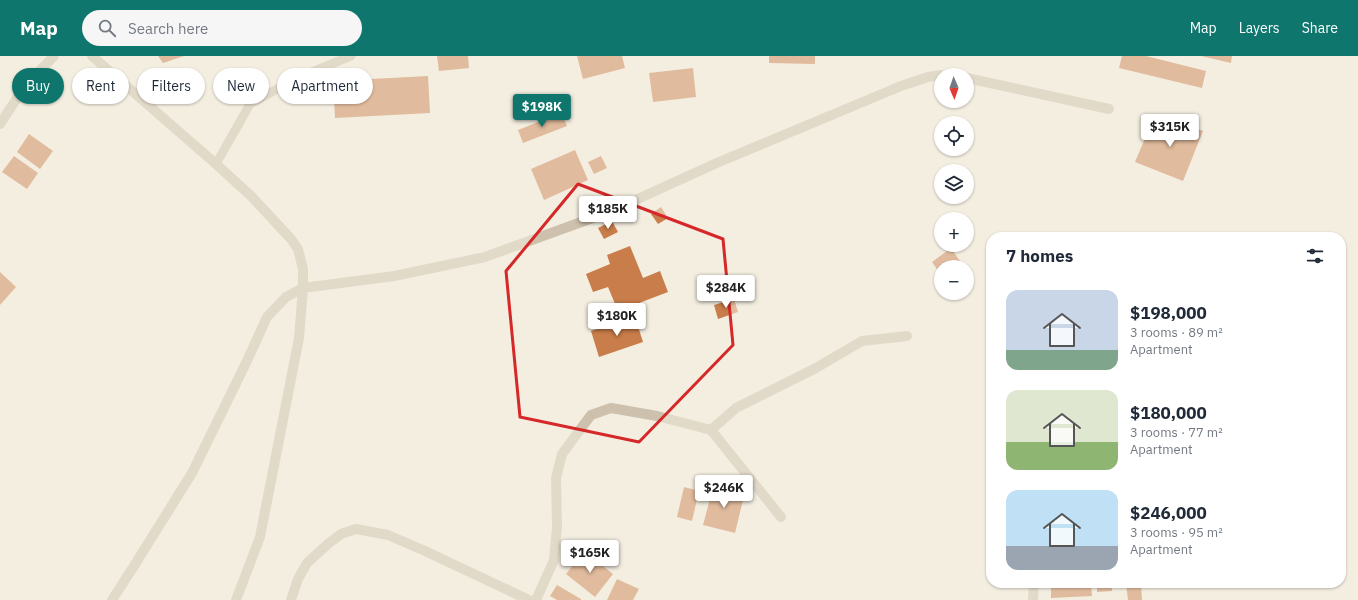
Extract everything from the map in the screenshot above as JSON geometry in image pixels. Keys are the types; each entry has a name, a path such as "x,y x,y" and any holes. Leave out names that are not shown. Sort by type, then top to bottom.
{"street":[{"path":"0,124 26,86 54,56"},
{"path":"92,56 216,164 250,196 291,239 298,249 303,269 299,338 260,537 236,600"},
{"path":"112,600 192,473 246,364 267,317 286,297 303,288 394,276 485,257 609,212 719,162 901,86 934,76"},
{"path":"974,80 1109,109"},
{"path":"711,430 736,408 816,368 862,341 907,336"},
{"path":"536,600 554,560 557,527 556,478 562,454 591,415 611,408 657,416 711,430 781,517"},
{"path":"291,600 298,579 307,563 335,538 356,529 388,536 403,542 529,600"},
{"path":"1033,600 1034,588"}],"lane":[{"path":"216,164 250,104 297,78 351,56"}],"highlighted area":[{"path":"578,184 723,239 733,345 639,442 520,417 506,271"}],"building":[{"path":"158,56 184,56 163,63"},
{"path":"437,56 468,56 469,68 439,71"},
{"path":"577,56 622,56 625,68 583,79"},
{"path":"769,56 815,56 815,64 769,63"},
{"path":"1122,56 1146,56 1206,71 1202,88 1119,68"},
{"path":"1201,56 1232,56 1231,63"},
{"path":"693,68 696,97 653,102 649,73"},
{"path":"428,76 430,113 335,118 334,104 373,104 373,79"},
{"path":"561,113 567,126 523,143 518,130"},
{"path":"1162,115 1203,131 1183,181 1135,162 1151,124 1156,127"},
{"path":"29,134 53,151 40,169 17,152"},
{"path":"575,150 588,180 544,200 531,169"},
{"path":"14,156 38,173 27,189 2,172"},
{"path":"601,156 607,168 594,174 588,162"},
{"path":"661,207 668,218 658,224 651,214"},
{"path":"612,221 618,232 604,239 598,228"},
{"path":"630,246 643,278 660,271 668,292 618,311 608,287 593,292 586,274 610,264 607,255"},
{"path":"946,252 954,252 959,260 935,260"},
{"path":"0,272 16,287 0,305"},
{"path":"734,299 738,312 718,319 714,305"},
{"path":"635,317 643,342 599,357 591,331"},
{"path":"714,484 745,492 735,533 703,525"},
{"path":"684,487 699,491 692,521 677,517"},
{"path":"584,551 613,574 595,597 566,574"},
{"path":"617,579 639,589 633,600 607,600"},
{"path":"557,585 581,600 557,600 550,596"},
{"path":"1051,588 1091,588 1092,596 1051,598"},
{"path":"1097,588 1112,588 1112,591 1097,592"},
{"path":"1127,588 1141,588 1142,600 1128,600"}]}
